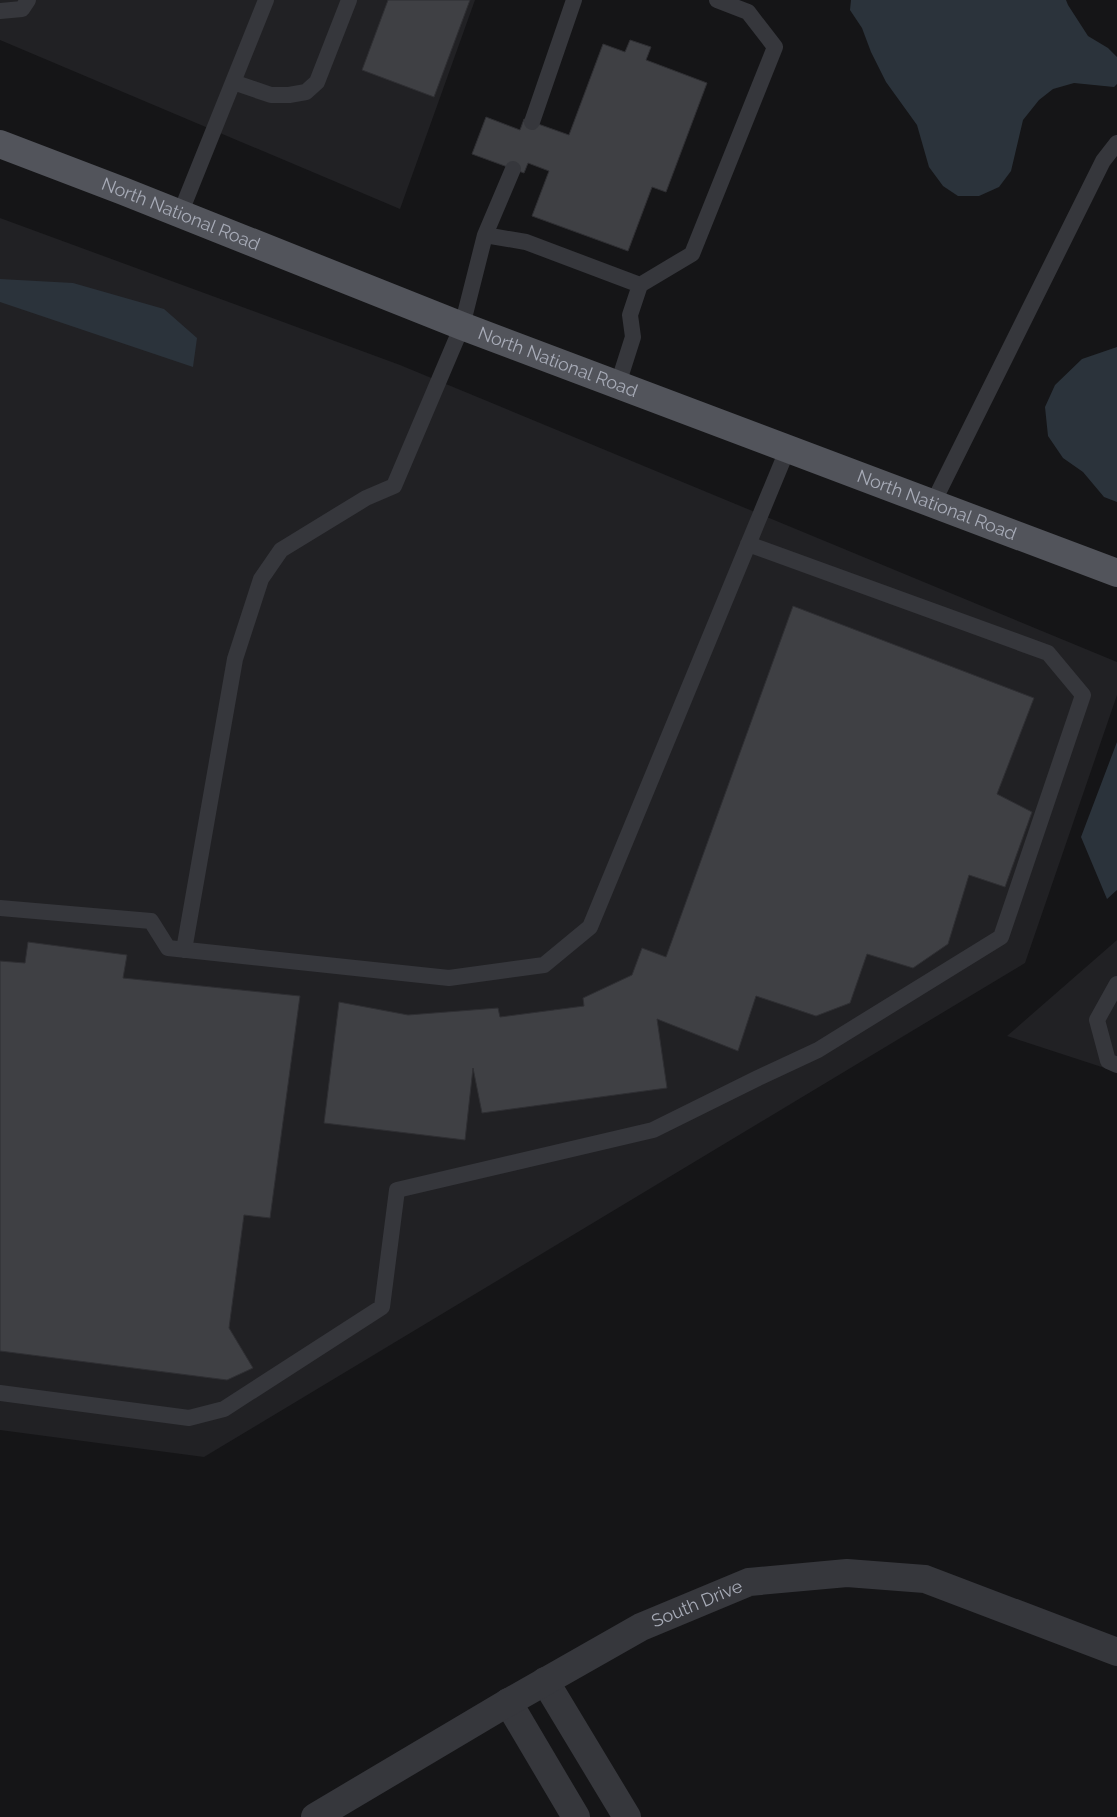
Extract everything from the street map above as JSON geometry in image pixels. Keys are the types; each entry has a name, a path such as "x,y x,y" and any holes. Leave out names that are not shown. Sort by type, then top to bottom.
{"main road":[{"name":"North National Road","path":"0,144 462,326 933,502 1117,573"}],"street":[{"name":"South Drive","path":"315,1817 508,1702 641,1627 749,1582 847,1573 925,1579 1117,1652"},
{"path":"545,1681 627,1817"},
{"path":"508,1702 576,1817"}],"lane":[{"path":"0,11 22,9 28,0"},
{"path":"180,214 266,0"},
{"path":"232,82 271,95 289,95 306,92 317,82 349,0"},
{"path":"532,122 574,0"},
{"path":"618,384 633,337 630,314 640,285 692,254 775,47 748,12 717,0"},
{"path":"933,502 1103,161 1117,143"},
{"path":"184,950 235,659 261,579 281,550 366,498 394,486 462,326 485,235 513,169"},
{"path":"485,235 526,242 640,285"},
{"path":"0,908 151,921 168,948 449,978 544,965 590,927 788,448"},
{"path":"0,1393 189,1418 224,1409 382,1307 397,1190 653,1130 818,1050 1001,937 1082,696 1048,653 748,544"},
{"path":"1117,984 1097,1020 1108,1061 1117,1064"}],"shaded area":[{"path":"0,0 475,0 400,209 0,40"},
{"path":"851,0 1066,0 1088,36 1108,48 1117,57 1117,84 1114,87 1074,83 1053,89 1039,100 1023,120 1011,171 999,187 979,196 958,196 943,186 929,167 917,125 886,82 871,52 862,28 850,10"},
{"path":"0,218 400,365 1117,662 1117,695 1025,963 204,1457 0,1430"},
{"path":"0,279 73,283 164,309 197,338 193,367 0,302"},
{"path":"1117,347 1117,502 1104,497 1083,472 1063,458 1048,436 1045,407 1055,385 1082,359"},
{"path":"1117,742 1117,890 1107,899 1081,837"},
{"path":"1117,940 1117,1072 1007,1036"}],"building":[{"path":"388,0 470,0 434,97 362,70"},
{"path":"630,40 651,47 646,60 707,83 666,192 652,187 628,251 532,216 549,171 528,163 524,173 472,154 486,117 520,130 524,119 569,135 603,44 625,52"},
{"path":"793,606 1034,698 997,794 1032,812 1005,887 969,875 948,944 913,968 867,954 850,1003 816,1016 756,996 738,1051 657,1019 667,1088 482,1113 473,1068 465,1140 324,1123 339,1002 408,1015 498,1008 500,1017 584,1006 583,998 632,975 642,948 666,957"},
{"path":"28,942 127,955 123,978 300,996 270,1218 244,1215 229,1328 253,1368 227,1380 0,1351 0,961 25,963"}]}
